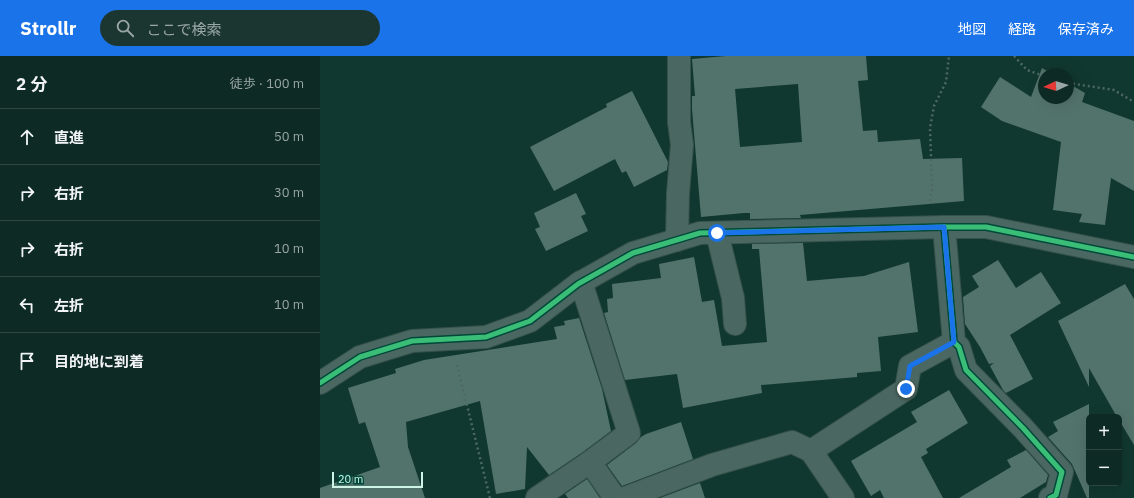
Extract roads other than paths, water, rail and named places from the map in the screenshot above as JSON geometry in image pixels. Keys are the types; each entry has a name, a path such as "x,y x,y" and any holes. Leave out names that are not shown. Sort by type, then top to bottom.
{"street":[{"path":"677,240 678,193 682,145 679,122 679,56"},
{"path":"936,227 954,342 959,347 966,370 1023,428 1062,472 1056,495 1050,498"},
{"path":"320,384 360,357 412,341 486,337 530,321 581,282 633,253 700,233 986,227 1134,257"},
{"path":"717,233 733,298 735,324"},
{"path":"536,498 590,462 629,433 581,282"},
{"path":"811,451 906,389 910,366 954,342"},
{"path":"625,498 712,465 792,442 811,451 843,498"},
{"path":"590,462 615,498"}]}
